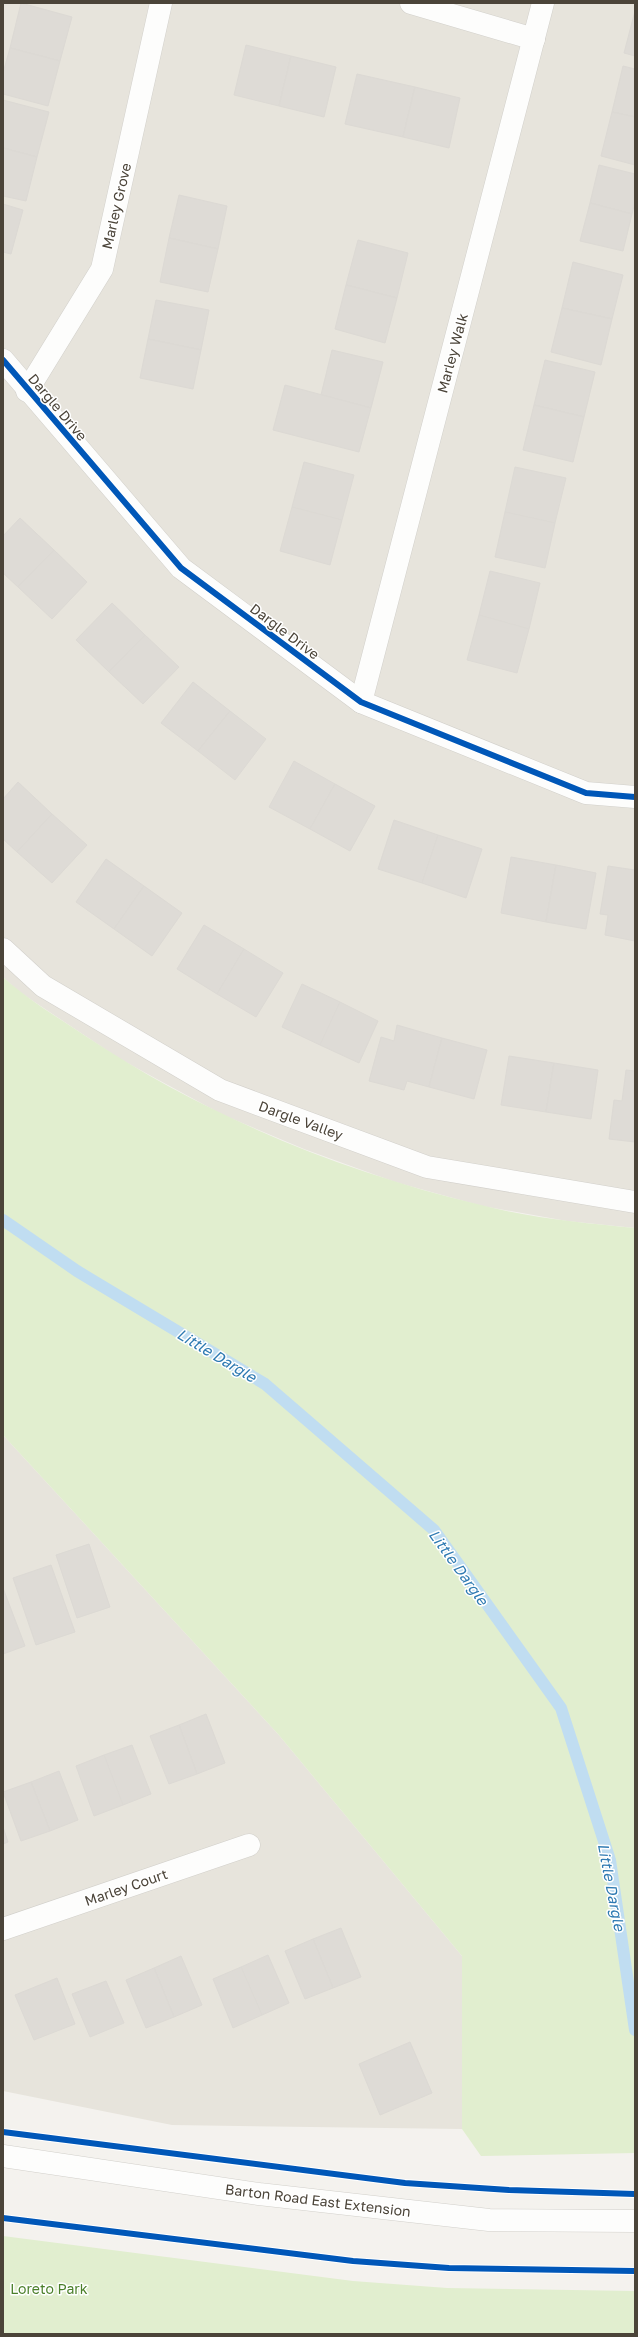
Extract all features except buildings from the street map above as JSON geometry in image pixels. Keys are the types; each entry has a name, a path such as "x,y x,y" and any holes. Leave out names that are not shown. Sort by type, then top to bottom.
{"street":[{"name":"Marley Grove","path":"27,391 102,269 162,3"},
{"path":"410,3 534,39"},
{"name":"Marley Walk","path":"361,702 543,3"},
{"name":"Dargle Drive","path":"3,360 27,391 181,568 361,702 586,793 635,797"},
{"name":"Dargle Valley","path":"3,950 43,986 220,1090 427,1167 635,1202"},
{"name":"Marley Court","path":"3,1929 248,1845"},
{"name":"Barton Road East Extension","path":"3,2156 259,2194 489,2220 635,2221"}],"shaded area":[{"path":"3,3 635,3 635,1228 567,1221 482,1206 395,1182 304,1149 223,1115 120,1059 18,991 3,977"},
{"path":"3,1435 278,1734 462,1956 462,2129 172,2125 3,2091"}],"green space":[{"path":"3,977 33,1001 132,1066 227,1116 276,1138 378,1176 429,1192 500,1210 558,1220 635,1228 635,2153 481,2156 462,2129 462,1956 278,1734 3,1435"},
{"name":"Loreto Park","path":"3,2236 353,2281 447,2288 635,2291 635,2334 3,2334"}],"waterway":[{"name":"Little Dargle","path":"3,1220 77,1271 265,1384 434,1530 561,1708 610,1860 635,2030"}],"cycle path":[{"path":"3,360 181,568 361,702 586,793 635,797"},
{"path":"3,2132 405,2183 509,2190 635,2194"},
{"path":"3,2218 353,2261 449,2268 635,2271"}]}
